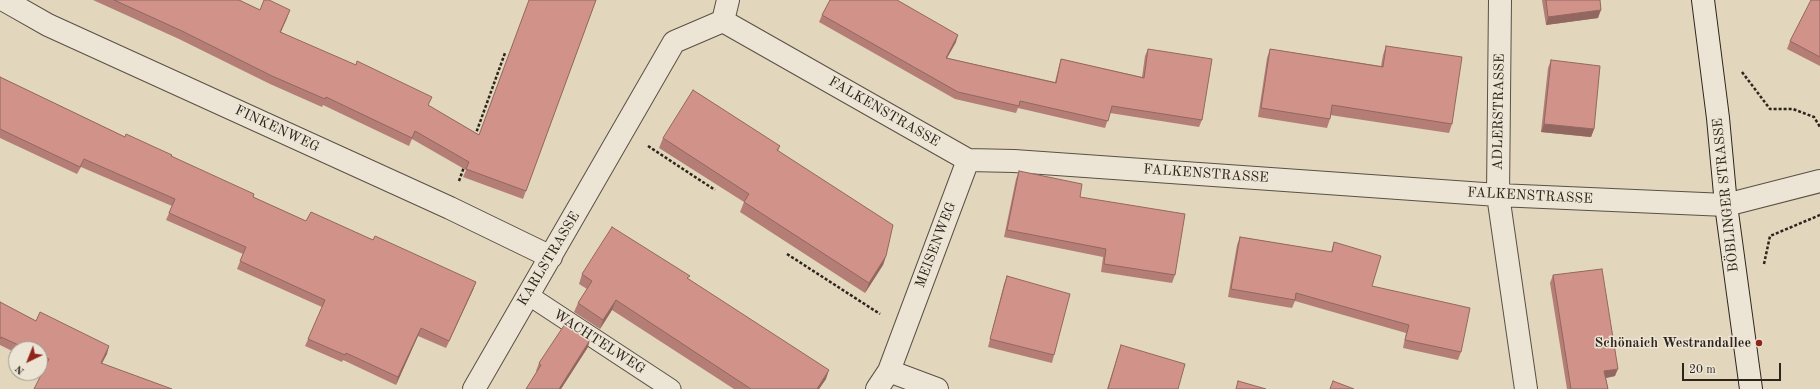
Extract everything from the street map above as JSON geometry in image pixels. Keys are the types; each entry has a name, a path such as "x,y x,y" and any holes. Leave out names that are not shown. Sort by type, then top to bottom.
{"street":[{"name":"FINKENWEG","path":"4,0 48,25 450,208 551,257"},
{"path":"723,22 728,0"},
{"name":"ADLERSTRASSE","path":"1500,0 1498,195 1526,389"},
{"name":"BÖBLINGER STRASSE","path":"1703,0 1718,118 1726,205 1751,389"},
{"name":"KARLSTRASSE","path":"474,389 674,42 723,22"},
{"name":"FALKENSTRASSE","path":"723,22 968,160 1022,162 1498,195 1726,205 1820,181"},
{"name":"MEISENWEG","path":"883,380 904,330 968,160"},
{"path":"883,380 937,389"}],"lane":[{"name":"WACHTELWEG","path":"528,295 671,389"}],"path":[{"path":"473,142 505,54"},
{"path":"1737,66 1770,109 1793,109 1814,117 1820,117"},
{"path":"1814,117 1820,127"},
{"path":"624,130 715,190"},
{"path":"450,208 465,164"},
{"path":"1764,265 1770,236 1820,215"},
{"path":"787,254 904,330"}],"building":[{"path":"114,0 239,0 260,10 264,0 269,0 290,10 280,32 356,65 357,61 432,97 428,105 479,135 529,0 596,0 526,191 466,169 469,162 415,131 412,138 326,97 325,99 272,76 182,31"},
{"path":"830,0 897,0 958,35 946,58 1056,83 1061,59 1144,78 1148,49 1212,59 1202,120 1112,106 1108,121 1020,101 1019,106 958,92 822,15"},
{"path":"1546,0 1600,0 1601,10 1548,17"},
{"path":"1811,0 1820,0 1820,57 1790,41"},
{"path":"1386,46 1462,57 1452,124 1332,105 1330,119 1261,108 1270,49 1383,67"},
{"path":"1551,60 1600,66 1594,129 1544,124"},
{"path":"0,77 125,137 126,134 172,155 171,156 254,194 253,197 306,221 311,212 373,240 375,236 476,282 449,341 421,328 398,377 346,353 345,355 308,339 325,300 240,261 246,247 169,213 175,199 84,159 80,167 0,129"},
{"path":"693,90 780,146 777,150 893,225 886,256 869,283 744,202 749,194 663,138"},
{"path":"1019,171 1082,184 1080,197 1185,214 1175,275 1104,264 1106,249 1007,230"},
{"path":"612,227 690,276 687,278 829,370 817,389 751,389 616,300 603,320 578,303 592,281 582,274"},
{"path":"1240,237 1332,252 1334,242 1381,256 1372,286 1470,308 1461,352 1405,340 1409,325 1296,293 1295,300 1231,289"},
{"path":"1602,269 1618,369 1604,371 1608,389 1571,389 1553,275"},
{"path":"1007,276 1070,294 1054,355 990,339"},
{"path":"0,302 36,321 40,312 109,346 101,363 172,389 34,389 38,381 48,381 48,341 10,341 1,337 0,339"},
{"path":"565,324 590,340 559,389 526,389 541,365 539,363"},
{"path":"1121,345 1185,364 1178,389 1108,389"},
{"path":"1238,381 1266,389 1236,389"},
{"path":"1333,381 1354,389 1330,389"}],"place":[{"name":"Schönaich Westrandallee","path":"1759,343"}]}
